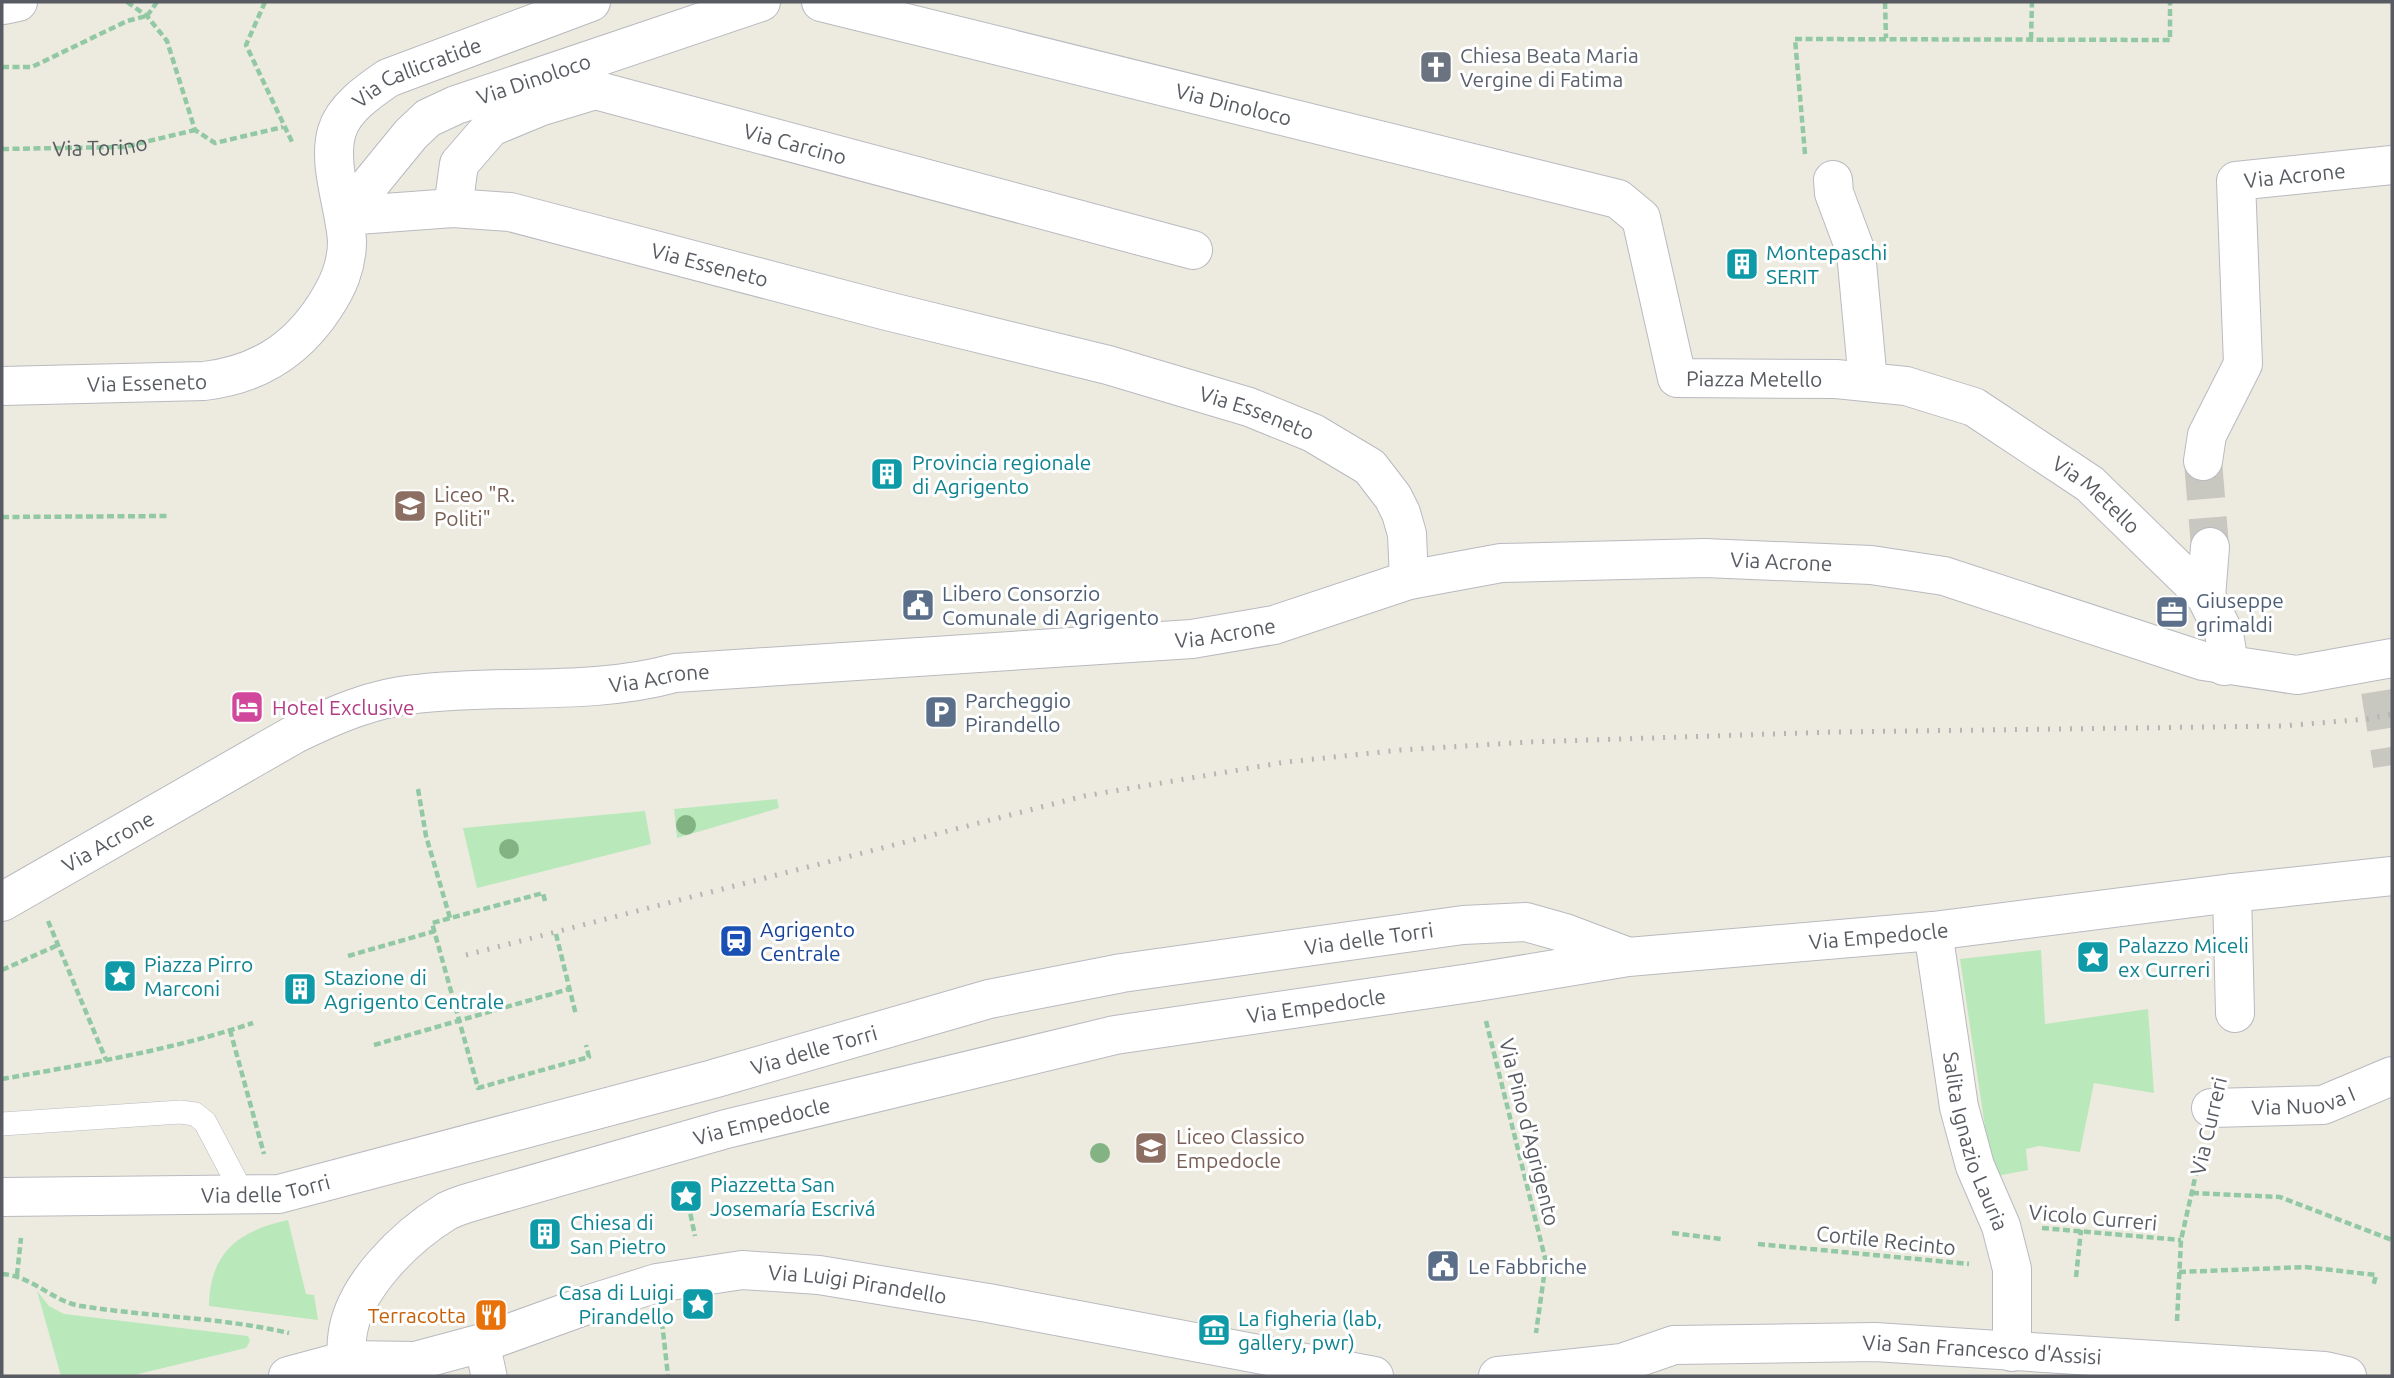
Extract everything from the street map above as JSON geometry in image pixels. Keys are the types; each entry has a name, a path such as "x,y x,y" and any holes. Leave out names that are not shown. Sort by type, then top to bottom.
{"street":[{"path":"2,2 4,5 18,2"},
{"name":"Via Callicratide","path":"344,216 333,151 338,128 367,92 388,78 592,2"},
{"name":"Via Dinoloco","path":"344,216 411,134 428,118 456,105 761,2"},
{"name":"Via Dinoloco","path":"821,2 1618,199 1641,218"},
{"name":"Via Carcino","path":"453,208 459,164 491,127 542,106 596,90 1193,250"},
{"name":"Via Acrone","path":"2203,461 2207,435 2243,364 2236,181 2392,165"},
{"path":"1819,169 1834,194 1856,252 1868,382"},
{"name":"Via Esseneto","path":"2,386 204,382 225,379 266,364 303,336 341,281 347,244 344,216 453,208 510,212 887,311 1108,365 1249,407 1312,433 1370,467 1393,497 1401,513 1407,534 1409,580"},
{"name":"Piazza Metello","path":"1641,218 1677,378 1836,379 1906,386"},
{"name":"Via Metello","path":"1906,386 1974,407 2090,484 2206,597 2224,634 2227,652 2224,666"},
{"path":"2206,597 2210,547"},
{"name":"Via Acrone","path":"2,902 295,734 334,715 373,702 415,694 618,685 675,673 1192,639 1274,625 1409,580 1502,563 1705,558 1871,565 1944,576 2224,666 2297,675 2382,670"},
{"name":"Via Empedocle","path":"349,1368 347,1338 355,1309 394,1253 421,1229 450,1209 726,1129 1115,1035 1628,957 1933,931 2232,893 2392,876"},
{"path":"2232,893 2235,1013"},
{"name":"Via delle Torri","path":"2,1197 261,1194 713,1079 989,999 1122,973 1463,925 1526,922 1565,933 1628,957"},
{"name":"Salita Ignazio Lauria","path":"1933,931 1959,1107 1975,1166 2001,1226 2012,1269 2012,1352"},
{"name":"Via Nuova I","path":"2211,1108 2323,1105 2392,1076"},
{"name":"Via Luigi Pirandello","path":"288,1376 415,1361 485,1360 590,1304 657,1283 742,1270 819,1275 988,1303 1374,1376"},
{"name":"Via San Francesco d'Assisi","path":"1514,1374 1633,1370 1674,1345 1875,1342 2175,1360 2325,1371 2347,1376"}],"lane":[{"path":"2,1124 180,1112 195,1114 205,1122 261,1194"}],"path":[{"path":"127,2 147,16 167,41 195,130 215,143 283,127 246,45 265,2"},
{"path":"2,67 32,67 127,21 147,16 157,2"},
{"path":"1885,2 1886,38"},
{"path":"2031,39 2032,2"},
{"path":"1819,169 1795,39 2171,40 2170,2"},
{"name":"Via Torino","path":"2,149 124,147 195,130"},
{"path":"2,517 169,516"},
{"path":"418,789 426,836 450,918"},
{"path":"545,901 543,893 432,923 478,1088 589,1056 586,1045"},
{"path":"47,918 106,1060"},
{"path":"348,956 435,931"},
{"path":"556,934 576,1014"},
{"path":"2,970 58,945"},
{"name":"Via Pino d'Agrigento","path":"1477,982 1546,1262 1514,1374"},
{"path":"374,1045 569,989"},
{"path":"2,1079 106,1060 253,1023"},
{"path":"230,1030 268,1170 261,1194"},
{"name":"Via Curreri","path":"2175,1360 2181,1240 2211,1108"},
{"path":"683,1181 704,1275"},
{"path":"2192,1193 2280,1197 2392,1240"},
{"name":"Vicolo Curreri","path":"2001,1226 2081,1230 2181,1240"},
{"path":"2076,1277 2081,1230"},
{"path":"1672,1233 1721,1239"},
{"path":"17,1275 20,1238 30,1238"},
{"name":"Cortile Recinto","path":"1758,1244 2012,1269"},
{"path":"2179,1272 2305,1266 2376,1275 2373,1287"},
{"path":"2,1274 17,1275 77,1306 250,1324"},
{"path":"657,1283 667,1376"}],"green space":[{"path":"777,799 779,808 677,838 674,809"},
{"path":"645,811 651,844 477,888 463,828"},
{"path":"2041,950 2045,1024 2148,1009 2154,1093 2094,1083 2080,1152 2039,1146 2026,1149 2028,1170 1997,1176 1989,1154 1960,959"},
{"path":"288,1220 306,1294 314,1295 318,1320 209,1306 215,1271 230,1247 255,1230"},
{"path":"37,1291 49,1306 64,1314 248,1336 250,1341 246,1348 130,1376 61,1376"}],"tunnel":[{"path":"2203,461 2210,547"},
{"path":"2380,691 2392,765"}],"railway":[{"path":"466,955 1084,796 1286,762 1401,750 1529,742 1833,732 2282,726 2367,719 2392,714"}],"place":[{"name":"Chiesa Beata Maria Vergine di Fatima","path":"1436,67"},
{"name":"Montepaschi SERIT","path":"1742,264"},
{"name":"Provincia regionale di Agrigento","path":"887,474"},
{"name":"Liceo \"R. Politi\"","path":"410,506"},
{"name":"Libero Consorzio Comunale di Agrigento","path":"918,605"},
{"name":"Giuseppe grimaldi","path":"2172,612"},
{"name":"Hotel Exclusive","path":"247,707"},
{"name":"Parcheggio Pirandello","path":"941,712"},
{"name":"Agrigento Centrale","path":"736,941"},
{"name":"Palazzo Miceli ex Curreri","path":"2093,957"},
{"name":"Piazza Pirro Marconi","path":"120,976"},
{"name":"Stazione di Agrigento Centrale","path":"300,989"},
{"name":"Liceo Classico Empedocle","path":"1151,1148"},
{"name":"Piazzetta San Josemaría Escrivá","path":"686,1196"},
{"name":"Chiesa di San Pietro","path":"545,1234"},
{"name":"Le Fabbriche","path":"1443,1266"},
{"name":"Casa di Luigi Pirandello","path":"698,1304"},
{"name":"Terracotta","path":"491,1315"},
{"name":"La figheria (lab, gallery, pwr)","path":"1214,1330"}]}
